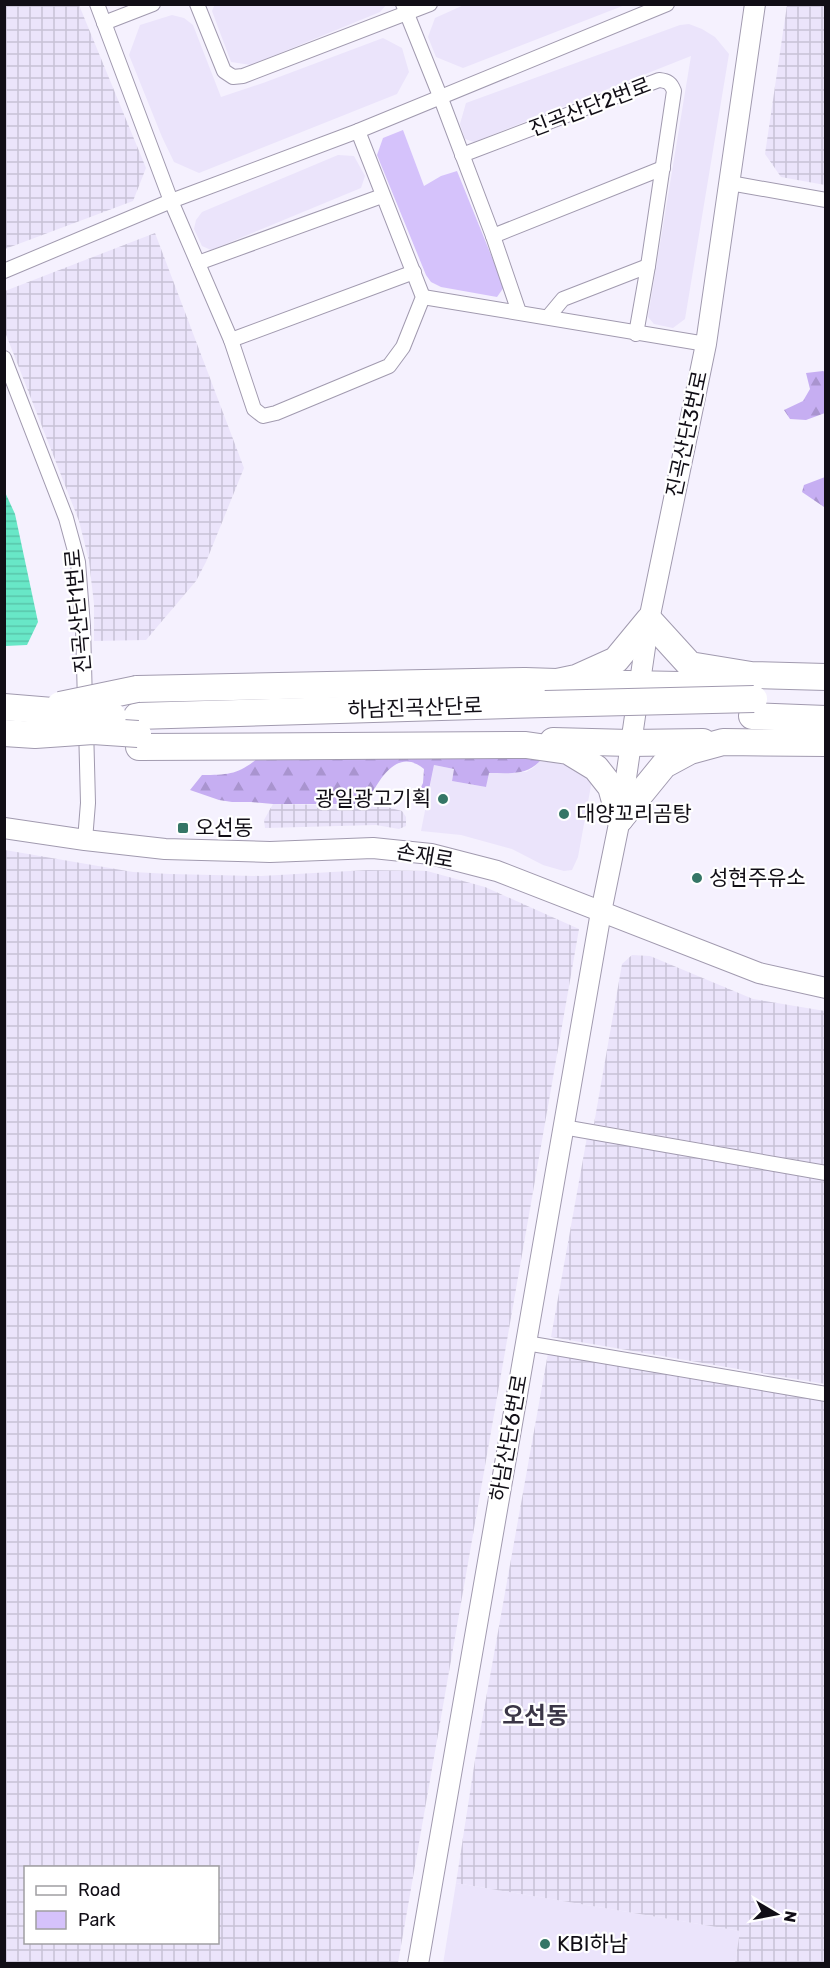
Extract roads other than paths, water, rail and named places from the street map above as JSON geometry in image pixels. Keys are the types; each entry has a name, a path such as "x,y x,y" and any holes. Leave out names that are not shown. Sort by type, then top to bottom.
{"highway":[{"path":"549,702 576,678 616,660 649,620 690,665 752,697"},
{"path":"549,702 640,684 680,685 752,697 825,677"},
{"path":"38,709 136,689 525,681 549,702"},
{"name":"하남진곡산단로","path":"4,733 35,735 93,731 138,733 549,702 752,697 825,701"},
{"name":"하남진곡산단로","path":"752,697 825,719"},
{"name":"하남진곡산단로","path":"4,707 100,717 138,733"},
{"path":"138,733 526,745 568,751 596,768 611,787 620,819"},
{"path":"526,745 559,740 630,743 825,742"},
{"path":"620,819 664,765 690,751 723,742"}],"street":[{"path":"97,4 171,201 231,340 254,409 263,416 276,413 389,366 403,347 423,297 358,131"},
{"path":"104,23 153,4"},
{"path":"197,4 224,70 233,77 243,76 405,9 430,4"},
{"path":"4,271 171,201 358,131 667,4"},
{"name":"진곡산단3번로","path":"620,819 649,620 706,344 755,4"},
{"path":"405,9 493,236 519,312"},
{"name":"진곡산단2번로","path":"462,155 659,80 667,81 672,85 674,91 663,168 636,334"},
{"path":"493,236 663,168"},
{"path":"730,183 825,200"},
{"path":"198,263 382,196"},
{"path":"548,317 563,299 648,266"},
{"path":"231,340 414,272"},
{"path":"423,297 706,344"},
{"name":"진곡산단1번로","path":"4,358 66,518 78,562 83,626 88,763 85,840"},
{"name":"하남산단6번로","path":"418,1964 563,1127 620,819"},
{"name":"손재로","path":"4,828 165,849 270,852 373,848 431,854 497,872 759,974 825,988"},
{"path":"563,1127 825,1173"},
{"path":"526,1343 825,1394"}],"place":[{"name":"광일광고기획","path":"443,799"},
{"name":"대양꼬리곰탕","path":"564,814"},
{"name":"오선동","path":"183,828"},
{"name":"성현주유소","path":"697,878"},
{"name":"KBI하남","path":"545,1944"}],"district":[{"name":"오선동","path":"535,1716"}]}
